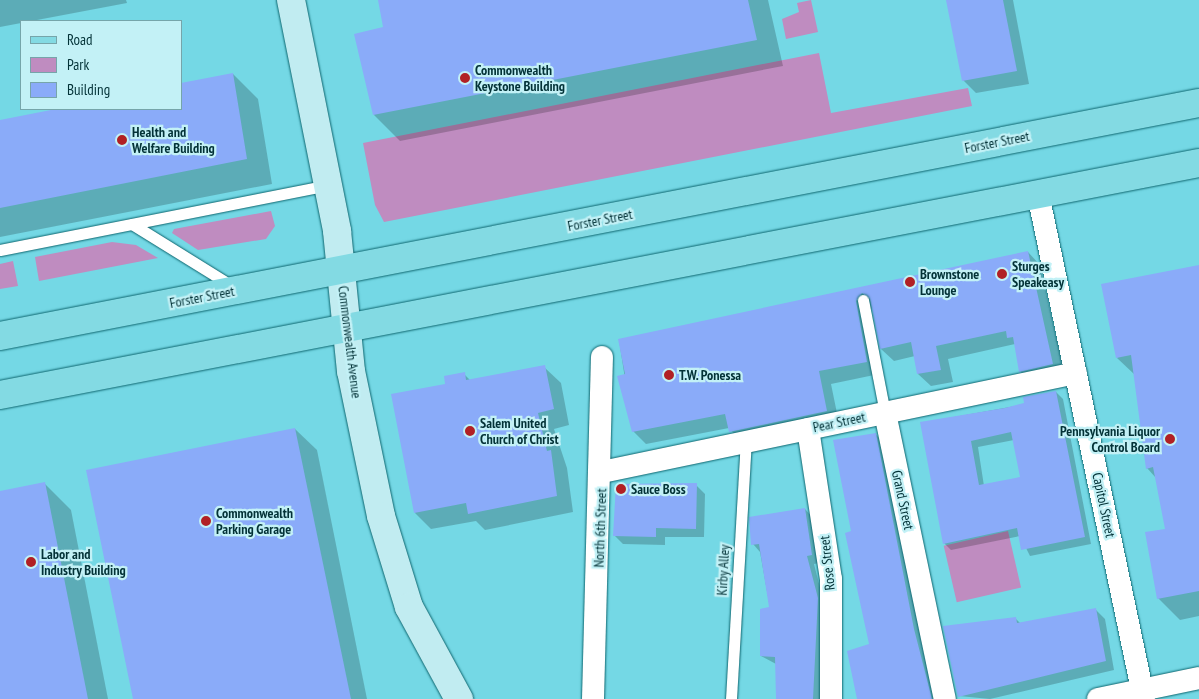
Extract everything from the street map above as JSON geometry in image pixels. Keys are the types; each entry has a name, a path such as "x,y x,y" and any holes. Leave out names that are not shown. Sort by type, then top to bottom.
{"main road":[{"name":"Commonwealth Avenue","path":"291,0 327,184 341,270 351,372 381,516 409,607 459,699"},
{"name":"Forster Street","path":"0,336 1199,103"},
{"path":"0,395 1199,163"}],"street":[{"name":"Capitol Street","path":"1038,194 1144,694"},
{"name":"North 6th Street","path":"593,699 602,472 602,357"},
{"name":"Pear Street","path":"602,472 1076,373"},
{"name":"Grand Street","path":"885,413 945,699"},
{"name":"Rose Street","path":"808,429 831,579 831,699"},
{"path":"1098,699 1144,694 1199,678"}],"lane":[{"path":"0,250 327,184"},
{"path":"132,224 238,290"},
{"name":"Grand Street","path":"863,300 885,413"},
{"name":"Kirby Alley","path":"731,699 746,442"}],"green space":[{"path":"811,0 818,32 786,39 782,19 799,12 797,3"},
{"path":"819,53 831,113 968,88 972,106 384,222 375,205 363,143"},
{"path":"271,211 275,226 266,239 198,250 172,233 174,229"},
{"path":"112,242 136,245 158,258 39,281 35,257"},
{"path":"13,261 18,286 0,289 0,264"},
{"path":"1008,531 1021,588 957,602 944,546"}],"building":[{"name":"Commonwealth Keystone Building","path":"378,0 748,0 757,40 373,115 354,34 383,27"},
{"path":"946,0 1003,0 1017,71 962,81"},
{"name":"Health and Welfare Building","path":"233,73 247,159 0,208 0,120 51,110 182,110 182,83"},
{"path":"1028,251 1053,364 1019,372 1013,337 1007,338 1006,331 936,346 941,370 917,374 911,342 880,349 870,299 862,293 856,301 867,362 819,371 827,411 729,432 725,414 632,432 617,376 625,374 618,339"},
{"name":"Pennsylvania Liquor Control Board","path":"1199,265 1199,591 1157,599 1145,532 1165,529 1153,467 1146,469 1131,355 1116,358 1101,284"},
{"name":"Salem United Church of Christ","path":"545,365 554,409 538,413 547,451 551,450 557,496 468,514 466,503 414,513 391,394 445,384 444,376 465,372 466,380"},
{"path":"1056,391 1085,537 1021,550 1017,528 943,544 920,422 1005,408 1024,403 1023,397","holes":["1011,432 1020,477 979,485 971,441"]},
{"name":"Commonwealth Parking Garage","path":"295,428 351,699 133,699 86,470"},
{"path":"876,433 914,629 932,699 857,699 847,651 869,644 845,533 851,531 833,440"},
{"name":"Labor and Industry Building","path":"45,482 88,699 0,699 0,491"},
{"path":"697,483 696,529 656,528 656,537 613,536 616,484"},
{"path":"805,508 812,555 807,556 818,598 813,699 776,699 775,657 760,656 760,609 769,607 759,544 751,545 749,517"},
{"path":"1096,608 1106,661 958,697 943,626 1016,617 1017,623"}],"place":[{"name":"Commonwealth Keystone Building","path":"465,78"},
{"name":"Health and Welfare Building","path":"122,140"},
{"name":"Sturges Speakeasy","path":"1002,274"},
{"name":"Brownstone Lounge","path":"910,282"},
{"name":"T.W. Ponessa","path":"669,375"},
{"name":"Salem United Church of Christ","path":"470,431"},
{"name":"Pennsylvania Liquor Control Board","path":"1170,439"},
{"name":"Sauce Boss","path":"621,489"},
{"name":"Commonwealth Parking Garage","path":"206,521"},
{"name":"Labor and Industry Building","path":"31,562"}]}
